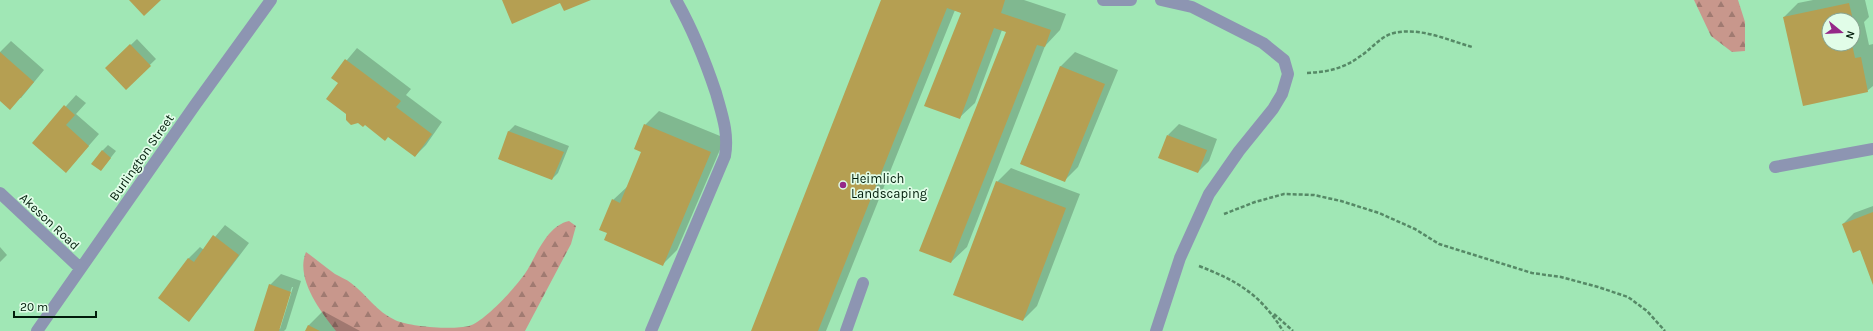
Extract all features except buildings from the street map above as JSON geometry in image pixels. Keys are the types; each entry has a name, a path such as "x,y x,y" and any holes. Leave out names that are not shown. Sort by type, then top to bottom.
{"street":[{"path":"651,331 725,156 727,143 727,130 705,58 692,28 676,0"},
{"path":"1103,0 1131,0"},
{"path":"1156,331 1180,258 1209,194 1239,151 1273,109 1282,94 1288,74 1284,60 1263,43 1192,7 1161,0"},
{"name":"Burlington Street","path":"37,331 265,3"},
{"path":"1775,167 1873,149"},
{"name":"Akeson Road","path":"0,193 80,268"},
{"path":"846,331 863,283"}],"path":[{"path":"1288,74 1324,72 1345,66 1360,57 1375,43 1393,33 1405,31 1425,33 1472,47"},
{"path":"1218,218 1225,213 1255,202 1284,194 1314,195 1341,201 1378,214 1415,230 1439,244 1453,249 1532,272 1598,286 1628,297 1648,311 1665,331"},
{"path":"1180,258 1227,277 1251,292 1293,331"},
{"path":"1271,311 1283,331"}],"green space":[{"path":"1694,0 1738,0 1745,22 1745,51 1732,52 1711,36"},
{"path":"569,221 576,226 571,244 525,331 336,331 323,314 306,283 303,262 306,252 335,274 351,283 377,308 395,320 432,327 453,328 469,326 484,317 511,291 519,282 540,246 550,233 562,223"}],"place":[{"name":"Heimlich Landscaping","path":"843,185"}]}
